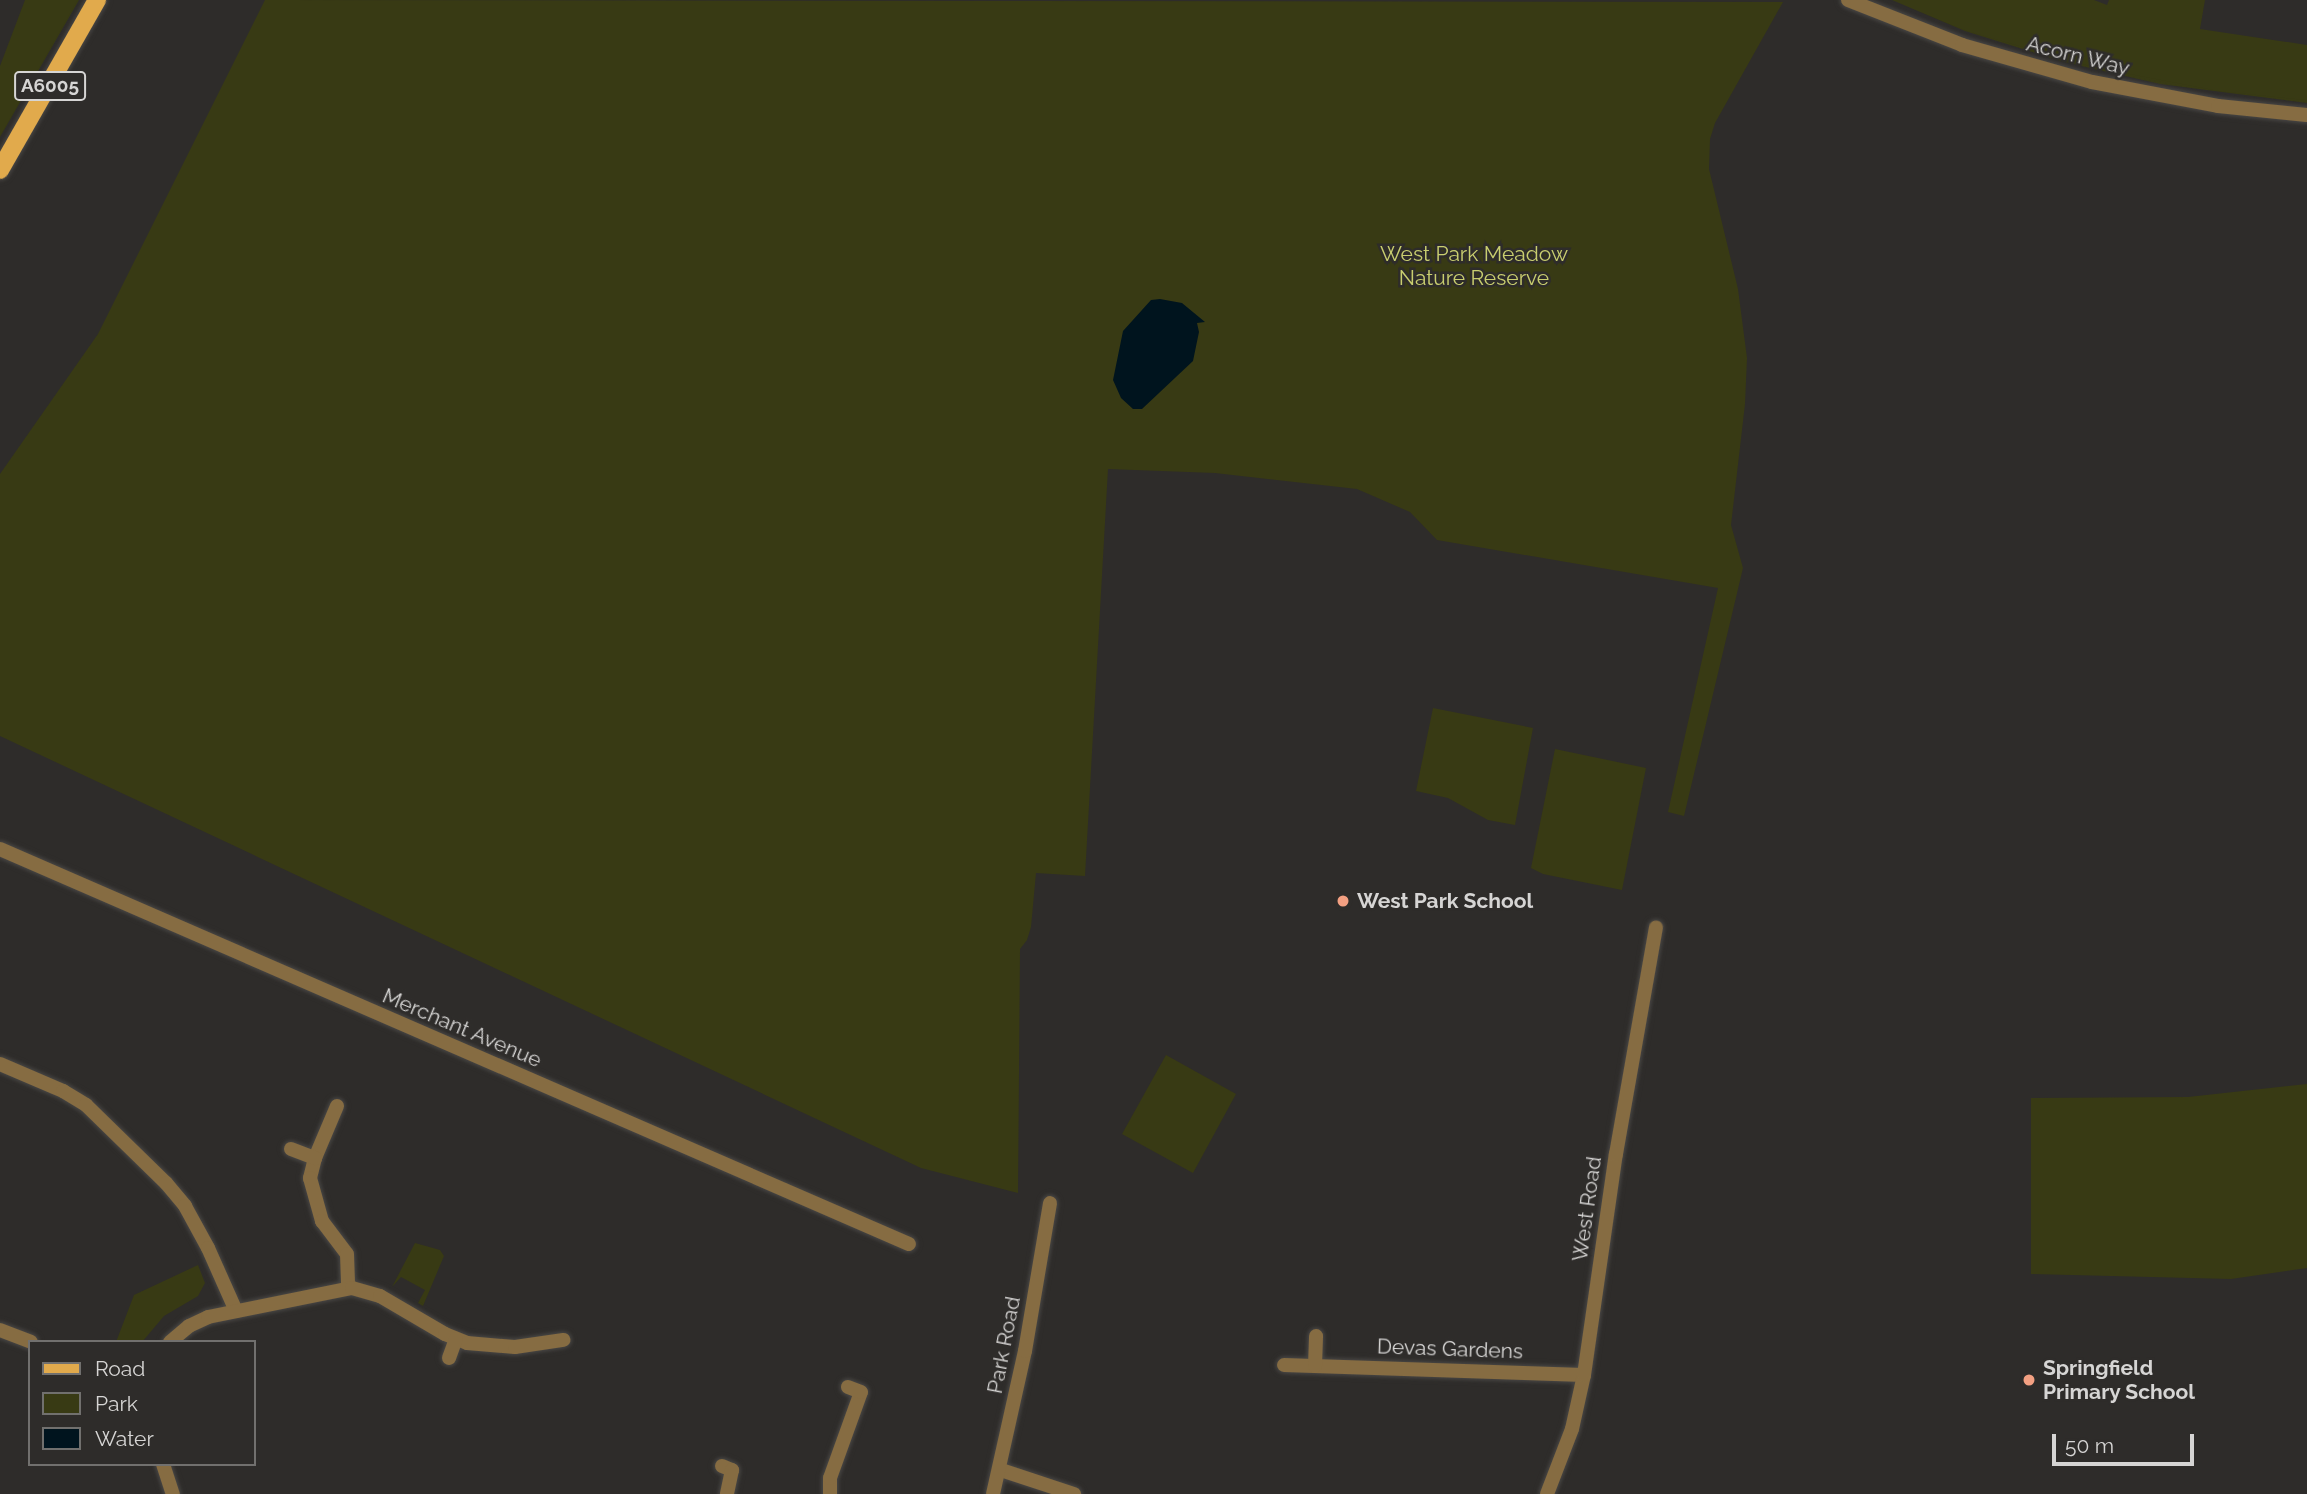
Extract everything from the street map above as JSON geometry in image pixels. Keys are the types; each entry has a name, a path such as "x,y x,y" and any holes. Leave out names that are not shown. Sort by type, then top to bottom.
{"main road":[{"name":"A6005","path":"0,170 97,0"}],"street":[{"name":"Acorn Way","path":"1848,0 1962,45 2066,76 2206,104 2307,115"},
{"name":"Merchant Avenue","path":"0,849 909,1244"},
{"name":"West Road","path":"1547,1494 1572,1429 1584,1374 1616,1154 1640,1034 1656,927"},
{"path":"0,1064 63,1091 86,1105 166,1183 185,1206 208,1248 236,1311"},
{"path":"337,1106 314,1158 310,1178 319,1216 347,1254 348,1288"},
{"path":"290,1149 314,1158"},
{"name":"Park Road","path":"993,1494 1001,1470 1050,1203"},
{"path":"173,1340 203,1319 348,1288 380,1296 456,1339 474,1344 515,1347 563,1340"},
{"path":"0,1330 28,1341"},
{"path":"1315,1366 1316,1336"},
{"path":"449,1358 456,1339"},
{"name":"Devas Gardens","path":"1284,1365 1584,1374"},
{"path":"830,1494 830,1478 861,1392 848,1387"},
{"path":"164,1466 173,1494"},
{"path":"722,1466 732,1470 727,1494"},
{"path":"1001,1470 1073,1494"}],"green space":[{"path":"25,0 79,0 0,137 0,66"},
{"name":"West Park Meadow Nature Reserve","path":"265,0 1783,2 1715,123 1710,139 1709,169 1738,289 1747,358 1745,404 1731,525 1743,568 1684,816 1668,812 1718,588 1437,540 1410,512 1357,489 1215,473 1108,469 1085,876 1036,873 1031,927 1027,940 1020,949 1018,1193 921,1168 0,736 0,474 98,334"},
{"path":"1892,0 2094,0 2107,5 2109,0 2205,0 2200,29 2307,45 2307,103 2160,84 2064,62 1965,31"},
{"path":"1433,708 1533,728 1515,825 1488,820 1448,798 1416,791"},
{"path":"1555,749 1646,768 1622,890 1543,874 1531,868"},
{"path":"1166,1055 1236,1094 1193,1173 1122,1134"},
{"path":"2307,1084 2307,1268 2231,1279 2031,1274 2031,1098 2188,1097"},
{"path":"415,1243 440,1250 444,1256 423,1306 418,1303 425,1290 401,1277 392,1287"},
{"path":"198,1265 205,1283 198,1296 164,1316 144,1340 117,1340 134,1295"}],"water":[{"path":"1151,300 1182,303 1205,322 1197,323 1199,332 1193,361 1142,409 1133,409 1121,398 1113,380 1123,331"}],"place":[{"name":"West Park School","path":"1343,901"},
{"name":"Springfield Primary School","path":"2029,1380"}]}
